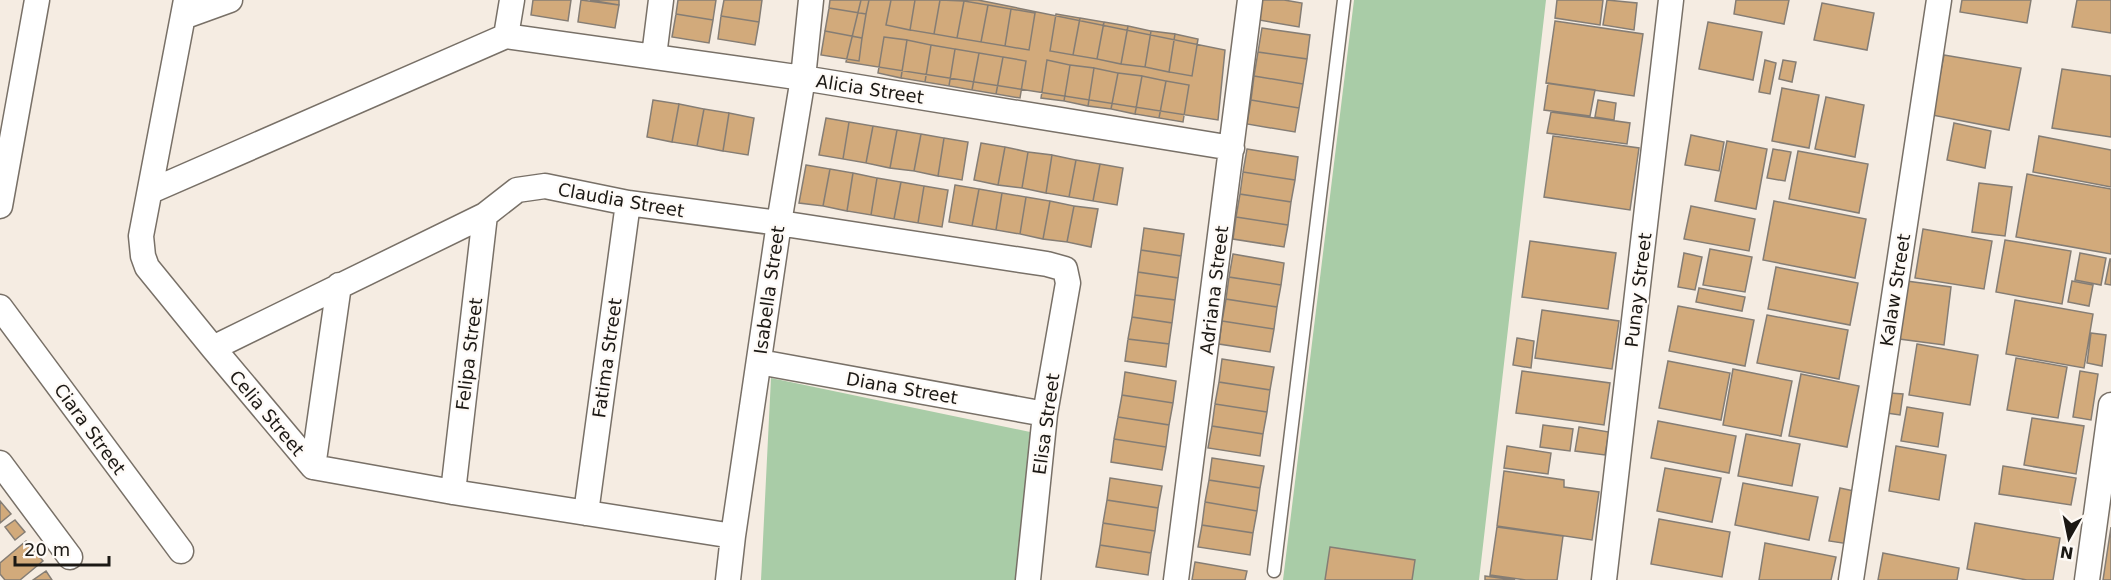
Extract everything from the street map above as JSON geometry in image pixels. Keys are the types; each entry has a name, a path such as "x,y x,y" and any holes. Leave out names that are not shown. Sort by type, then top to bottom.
{"street":[{"path":"0,206 37,0"},
{"path":"184,9 230,0"},
{"path":"151,191 506,36 512,0"},
{"path":"654,56 661,0"},
{"name":"Isabella Street","path":"728,580 779,223 803,78 811,0"},
{"name":"Adriana Street","path":"1176,580 1232,148 1247,0"},
{"name":"Punay Street","path":"1604,580 1671,0"},
{"name":"Kalaw Street","path":"1851,580 1939,0"},
{"name":"Celia Street","path":"184,9 141,236 143,256 147,267 313,467 453,492 733,536"},
{"name":"Alicia Street","path":"506,36 803,78 1232,148"},
{"name":"Claudia Street","path":"213,348 484,215 517,190 545,186 628,203 779,223 1047,264 1065,269"},
{"name":"Fatima Street","path":"586,513 628,203"},
{"name":"Felipa Street","path":"453,492 484,215"},
{"name":"Elisa Street","path":"1028,580 1045,414 1068,283 1065,269"},
{"path":"313,467 339,285"},
{"name":"Ciara Street","path":"0,307 181,551"},
{"name":"Diana Street","path":"759,362 1045,414"},
{"path":"2087,580 2104,511 2111,405"},
{"path":"0,463 70,557"}],"lane":[{"path":"1274,571 1344,0"}],"green space":[{"path":"1354,0 1546,0 1479,580 1283,580"},
{"path":"771,378 1049,436 1035,580 761,580"}],"building":[{"path":"533,0 571,0 568,21 531,15"},
{"path":"581,0 619,5 615,28 578,22"},
{"path":"590,0 619,0 619,5"},
{"path":"678,0 716,0 713,20 676,14"},
{"path":"724,0 762,0 759,22 721,16"},
{"path":"830,0 869,0 866,14 829,8"},
{"path":"861,0 978,0 1225,50 1218,120 846,62"},
{"path":"891,0 915,0 910,30 886,25"},
{"path":"915,0 940,0 934,34 910,30"},
{"path":"940,0 964,1 957,38 934,34"},
{"path":"1262,0 1302,3 1299,27 1259,20"},
{"path":"1557,0 1603,0 1600,25 1555,18"},
{"path":"1607,0 1637,3 1634,30 1603,25"},
{"path":"1736,0 1789,0 1784,24 1734,14"},
{"path":"1962,0 2031,0 2027,23 1960,12"},
{"path":"2077,0 2111,0 2111,33 2072,27"},
{"path":"964,1 988,5 981,42 957,38"},
{"path":"1822,3 1874,13 1867,50 1814,40"},
{"path":"988,5 1011,9 1005,46 981,42"},
{"path":"829,8 866,14 862,38 825,31"},
{"path":"1011,9 1035,13 1029,50 1005,46"},
{"path":"676,14 713,20 709,43 672,37"},
{"path":"1056,14 1080,18 1073,55 1050,51"},
{"path":"721,16 759,22 755,45 718,39"},
{"path":"1080,18 1104,22 1097,59 1073,55"},
{"path":"1555,21 1643,34 1634,96 1546,83"},
{"path":"1104,22 1128,26 1121,64 1097,59"},
{"path":"1708,22 1762,32 1753,80 1699,69"},
{"path":"1128,26 1151,31 1145,67 1121,64"},
{"path":"1262,28 1310,35 1307,59 1258,52"},
{"path":"825,31 862,38 859,61 821,55"},
{"path":"1151,31 1175,34 1169,72 1145,67"},
{"path":"1175,34 1198,39 1192,76 1169,72"},
{"path":"884,37 907,40 901,78 878,73"},
{"path":"907,40 931,45 925,82 901,78"},
{"path":"931,45 955,49 949,86 925,82"},
{"path":"955,49 979,53 972,90 949,86"},
{"path":"1258,52 1307,59 1303,84 1254,76"},
{"path":"979,53 1003,57 996,94 972,90"},
{"path":"1944,55 2021,68 2009,130 1932,115"},
{"path":"1003,57 1026,61 1020,98 996,94"},
{"path":"1047,60 1070,65 1064,101 1041,98"},
{"path":"1765,60 1776,63 1770,94 1759,92"},
{"path":"1783,60 1796,62 1792,82 1779,79"},
{"path":"1070,65 1094,68 1088,106 1064,101"},
{"path":"1094,68 1118,73 1111,109 1088,106"},
{"path":"2062,69 2111,76 2111,137 2052,128"},
{"path":"1118,73 1142,76 1135,114 1111,109"},
{"path":"1142,76 1166,81 1159,118 1135,114"},
{"path":"1254,76 1303,84 1299,108 1251,100"},
{"path":"1166,81 1189,85 1183,122 1159,118"},
{"path":"1548,83 1595,90 1590,116 1544,110"},
{"path":"1782,88 1819,95 1809,148 1772,141"},
{"path":"1826,97 1864,105 1855,157 1815,149"},
{"path":"653,100 679,104 672,142 647,137"},
{"path":"1251,100 1299,108 1295,132 1247,124"},
{"path":"1598,100 1616,103 1614,120 1595,117"},
{"path":"679,104 704,109 697,146 672,142"},
{"path":"704,109 729,113 723,151 697,146"},
{"path":"1551,112 1630,123 1627,144 1547,133"},
{"path":"729,113 754,118 748,155 723,151"},
{"path":"826,118 849,122 843,159 819,155"},
{"path":"849,122 873,126 866,163 843,159"},
{"path":"1954,123 1991,131 1985,168 1947,160"},
{"path":"873,126 897,130 890,168 866,163"},
{"path":"897,130 921,134 914,171 890,168"},
{"path":"921,134 944,138 938,176 914,171"},
{"path":"1691,135 1724,142 1719,171 1685,165"},
{"path":"1553,136 1639,148 1630,210 1544,197"},
{"path":"2039,136 2111,150 2111,187 2033,172"},
{"path":"944,138 968,142 962,180 938,176"},
{"path":"1727,141 1767,149 1756,209 1715,201"},
{"path":"981,143 1005,147 998,185 974,180"},
{"path":"1005,147 1028,152 1022,188 998,185"},
{"path":"1247,149 1298,157 1295,180 1243,172"},
{"path":"1773,149 1791,152 1785,181 1767,178"},
{"path":"1798,151 1868,164 1859,213 1789,199"},
{"path":"1028,152 1052,155 1046,193 1022,188"},
{"path":"1052,155 1076,160 1069,197 1046,193"},
{"path":"1076,160 1100,164 1093,201 1069,197"},
{"path":"1100,164 1123,168 1117,205 1093,201"},
{"path":"806,165 830,169 823,206 799,203"},
{"path":"830,169 853,173 847,211 823,206"},
{"path":"1243,172 1295,180 1291,202 1240,194"},
{"path":"853,173 877,178 871,215 847,211"},
{"path":"2027,174 2111,189 2111,254 2016,237"},
{"path":"877,178 901,182 894,219 871,215"},
{"path":"901,182 924,186 918,223 894,219"},
{"path":"1979,183 2012,187 2005,236 1972,232"},
{"path":"955,185 979,189 972,226 949,222"},
{"path":"924,186 948,190 942,227 918,223"},
{"path":"979,189 1002,193 996,230 972,226"},
{"path":"1002,193 1026,197 1020,234 996,230"},
{"path":"1240,194 1291,202 1288,225 1236,217"},
{"path":"1026,197 1050,201 1043,239 1020,234"},
{"path":"1050,201 1074,206 1067,242 1043,239"},
{"path":"1774,201 1866,219 1855,278 1763,260"},
{"path":"1074,206 1098,209 1091,247 1067,242"},
{"path":"1691,206 1755,219 1749,251 1684,239"},
{"path":"1236,217 1288,225 1284,247 1233,239"},
{"path":"1144,228 1184,234 1181,256 1141,250"},
{"path":"1923,229 1992,241 1984,289 1915,278"},
{"path":"2005,240 2071,251 2062,304 1996,292"},
{"path":"1530,241 1616,253 1608,309 1522,297"},
{"path":"1710,249 1752,257 1745,292 1703,285"},
{"path":"1141,250 1181,256 1178,278 1138,272"},
{"path":"1684,253 1702,257 1695,290 1678,287"},
{"path":"2080,253 2106,258 2101,285 2075,280"},
{"path":"1233,254 1284,263 1281,285 1229,277"},
{"path":"2111,259 2111,285 2105,284"},
{"path":"1776,267 1858,283 1850,325 1768,309"},
{"path":"1138,272 1178,278 1175,300 1135,295"},
{"path":"1229,277 1281,285 1277,307 1226,299"},
{"path":"1899,280 1951,287 1944,345 1892,338"},
{"path":"2072,281 2093,285 2089,306 2068,302"},
{"path":"1699,288 1745,297 1742,311 1696,302"},
{"path":"1135,295 1175,300 1172,323 1132,317"},
{"path":"1226,299 1277,307 1274,329 1222,321"},
{"path":"2015,300 2093,314 2084,368 2006,354"},
{"path":"1678,306 1754,320 1745,366 1669,351"},
{"path":"1542,310 1619,321 1612,369 1535,358"},
{"path":"1767,315 1848,330 1839,379 1757,363"},
{"path":"1132,317 1172,323 1169,344 1128,339"},
{"path":"1222,321 1274,329 1270,352 1219,344"},
{"path":"2091,333 2106,335 2102,366 2087,363"},
{"path":"1517,338 1534,341 1531,368 1513,365"},
{"path":"1128,339 1169,344 1166,367 1125,361"},
{"path":"1917,344 1978,355 1970,405 1909,395"},
{"path":"2016,358 2067,367 2058,418 2007,410"},
{"path":"1222,359 1274,367 1270,390 1219,382"},
{"path":"1668,361 1730,373 1721,420 1659,408"},
{"path":"1733,369 1792,381 1781,436 1723,425"},
{"path":"1522,371 1610,383 1604,425 1516,413"},
{"path":"2080,371 2098,374 2091,420 2073,417"},
{"path":"1125,372 1176,381 1173,403 1122,395"},
{"path":"1801,374 1859,386 1847,447 1789,436"},
{"path":"1219,382 1270,390 1267,412 1215,404"},
{"path":"1890,393 1903,394 1900,415 1887,413"},
{"path":"1122,395 1173,403 1169,425 1118,417"},
{"path":"1215,404 1267,412 1263,434 1212,426"},
{"path":"1907,407 1943,413 1938,447 1901,441"},
{"path":"1118,417 1169,425 1166,447 1114,439"},
{"path":"2032,418 2084,426 2076,474 2024,465"},
{"path":"1658,421 1736,436 1729,473 1651,458"},
{"path":"1543,425 1573,429 1570,451 1540,447"},
{"path":"1212,426 1263,434 1260,456 1208,448"},
{"path":"1579,427 1609,432 1605,455 1575,451"},
{"path":"1746,434 1800,444 1792,486 1738,476"},
{"path":"1114,439 1166,447 1162,470 1111,462"},
{"path":"1507,446 1551,453 1548,474 1504,468"},
{"path":"1896,446 1946,455 1939,500 1889,491"},
{"path":"1212,458 1264,466 1260,488 1209,480"},
{"path":"2003,466 2076,478 2071,505 1999,494"},
{"path":"1665,468 1721,478 1712,522 1657,511"},
{"path":"1504,471 1564,480 1564,487 1599,492 1592,540 1497,526"},
{"path":"1110,478 1162,486 1158,508 1107,500"},
{"path":"1209,480 1260,488 1257,511 1205,502"},
{"path":"1743,483 1818,497 1809,540 1735,525"},
{"path":"1840,488 1859,492 1849,544 1829,541"},
{"path":"1107,500 1158,508 1155,531 1103,523"},
{"path":"0,501 11,514 0,523"},
{"path":"1205,502 1257,511 1253,533 1202,525"},
{"path":"1659,519 1730,532 1722,577 1651,564"},
{"path":"15,520 25,532 15,540 5,527"},
{"path":"1103,523 1155,531 1151,553 1100,545"},
{"path":"1975,523 2060,538 2053,580 2027,580 1967,569"},
{"path":"1202,525 1253,533 1250,555 1198,547"},
{"path":"1497,527 1563,536 1557,580 1526,580 1490,575"},
{"path":"2111,527 2111,580 2103,580"},
{"path":"26,541 43,561 20,580 5,580 0,574 0,563"},
{"path":"1765,543 1836,557 1831,580 1759,580"},
{"path":"1100,545 1151,553 1148,575 1096,567"},
{"path":"1330,547 1415,560 1412,580 1325,580"},
{"path":"1883,553 1959,568 1957,580 1878,580"},
{"path":"1195,562 1247,571 1245,580 1192,580"},
{"path":"46,571 52,580 33,580"},
{"path":"1485,576 1515,580 1485,580"}]}
